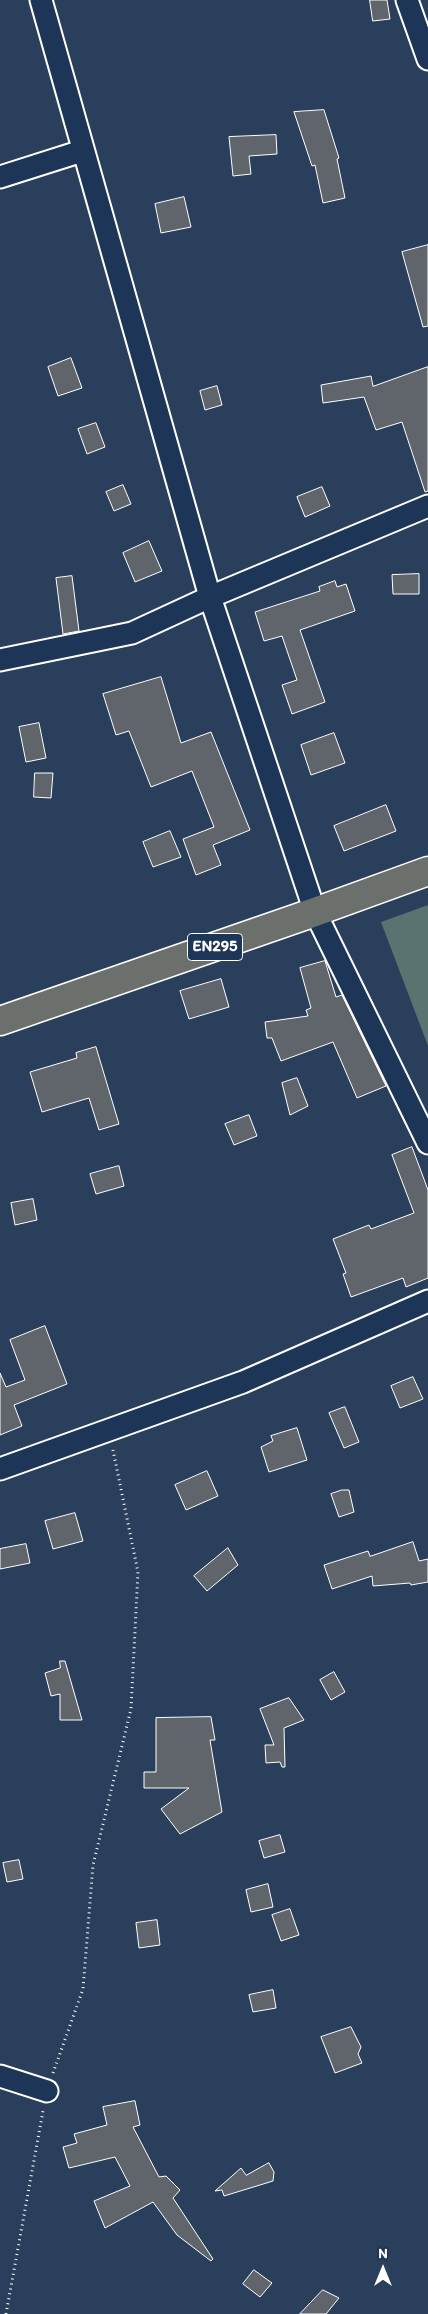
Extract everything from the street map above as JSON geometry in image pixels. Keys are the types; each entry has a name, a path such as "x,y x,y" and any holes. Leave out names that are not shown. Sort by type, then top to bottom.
{"main road":[{"name":"EN295","path":"0,1021 428,871"}],"street":[{"path":"41,0 210,597 315,912 428,1143"},
{"path":"407,0 428,59"},
{"path":"0,177 82,150"},
{"path":"0,660 132,634 210,597 428,506"},
{"path":"0,1469 243,1382 428,1301"},
{"path":"0,2076 47,2091"}],"path":[{"path":"6,2314 47,2091 83,1988 93,1866 131,1709 138,1572 109,1429"}],"green space":[{"path":"428,905 428,1046 381,922"}],"building":[{"path":"370,0 387,0 390,19 373,21"},
{"path":"324,110 339,158 337,159 345,198 323,203 315,165 312,166 294,112"},
{"path":"276,135 277,154 249,156 251,174 233,176 229,137"},
{"path":"184,197 191,227 161,233 155,204"},
{"path":"428,245 428,326 423,327 402,252"},
{"path":"71,358 82,388 58,396 48,367"},
{"path":"428,367 428,491 425,492 402,422 376,430 364,397 323,403 321,385 371,376 373,386"},
{"path":"217,386 222,405 205,410 200,391"},
{"path":"96,423 105,447 87,454 78,429"},
{"path":"123,485 131,504 114,511 106,492"},
{"path":"322,487 330,506 305,517 297,497"},
{"path":"149,541 162,571 135,582 123,553"},
{"path":"419,574 419,594 393,594 392,575"},
{"path":"72,576 79,631 63,634 56,578"},
{"path":"335,581 337,587 346,584 355,611 300,630 325,702 292,714 282,685 297,680 282,636 264,641 255,612 320,591 319,587"},
{"path":"161,677 181,743 211,732 250,830 213,845 221,865 196,875 183,839 214,827 192,771 151,787 129,731 116,735 103,694"},
{"path":"39,723 46,758 26,762 19,727"},
{"path":"334,733 345,763 311,775 301,745"},
{"path":"35,773 53,773 51,798 34,797"},
{"path":"386,805 396,831 344,851 334,826"},
{"path":"170,831 181,857 153,867 143,842"},
{"path":"325,961 336,997 342,995 386,1086 357,1098 333,1042 281,1061 272,1038 267,1038 265,1022 308,1016 306,1010 311,1008 300,968"},
{"path":"221,979 229,1007 189,1019 180,991"},
{"path":"96,1047 119,1124 99,1130 89,1098 42,1112 30,1072 77,1058 76,1053"},
{"path":"297,1078 308,1106 290,1115 282,1083"},
{"path":"249,1115 257,1136 234,1145 225,1124"},
{"path":"412,1147 428,1190 428,1278 406,1287 403,1278 351,1297 343,1274 346,1273 333,1239 369,1225 371,1229 414,1213 392,1155"},
{"path":"119,1166 124,1186 96,1194 90,1174"},
{"path":"33,1199 37,1220 15,1225 11,1203"},
{"path":"45,1326 67,1384 14,1405 22,1426 0,1435 0,1373 6,1387 25,1380 10,1340"},
{"path":"413,1377 423,1399 400,1408 391,1386"},
{"path":"345,1407 359,1442 344,1448 329,1413"},
{"path":"297,1428 307,1460 269,1472 261,1447 273,1441 271,1436"},
{"path":"207,1471 218,1496 186,1510 175,1485"},
{"path":"342,1490 349,1490 354,1512 339,1517 331,1494"},
{"path":"75,1513 83,1541 53,1549 45,1521"},
{"path":"413,1542 419,1561 428,1559 428,1582 411,1585 410,1583 373,1586 372,1576 332,1589 324,1565 368,1551 370,1556"},
{"path":"26,1544 30,1563 0,1569 0,1549"},
{"path":"228,1548 238,1565 207,1591 194,1576"},
{"path":"60,1661 65,1661 82,1720 60,1720 60,1694 51,1696 45,1673 60,1668"},
{"path":"334,1672 345,1692 331,1700 320,1680"},
{"path":"289,1698 304,1720 284,1728 285,1767 282,1767 280,1762 266,1763 265,1745 274,1745 260,1709"},
{"path":"211,1717 215,1740 210,1740 222,1812 180,1834 161,1809 189,1788 144,1788 144,1772 156,1772 156,1718"},
{"path":"280,1835 285,1852 264,1858 259,1841"},
{"path":"19,1860 23,1879 7,1882 3,1863"},
{"path":"268,1884 273,1907 251,1912 246,1890"},
{"path":"290,1909 299,1935 281,1941 272,1915"},
{"path":"157,1920 160,1945 139,1948 136,1923"},
{"path":"273,1990 276,2008 253,2012 249,1995"},
{"path":"351,2027 361,2047 358,2054 362,2063 335,2073 321,2037"},
{"path":"135,2101 140,2125 133,2127 159,2177 166,2176 180,2190 173,2198 213,2259 211,2261 177,2235 153,2202 105,2228 94,2201 130,2186 115,2157 69,2168 63,2147 77,2143 74,2134 107,2125 103,2107"},
{"path":"269,2163 274,2172 273,2181 224,2196 222,2190 215,2191 241,2168 246,2175"},
{"path":"254,2270 272,2283 260,2297 243,2284"},
{"path":"323,2290 339,2298 326,2314 300,2314"}]}
